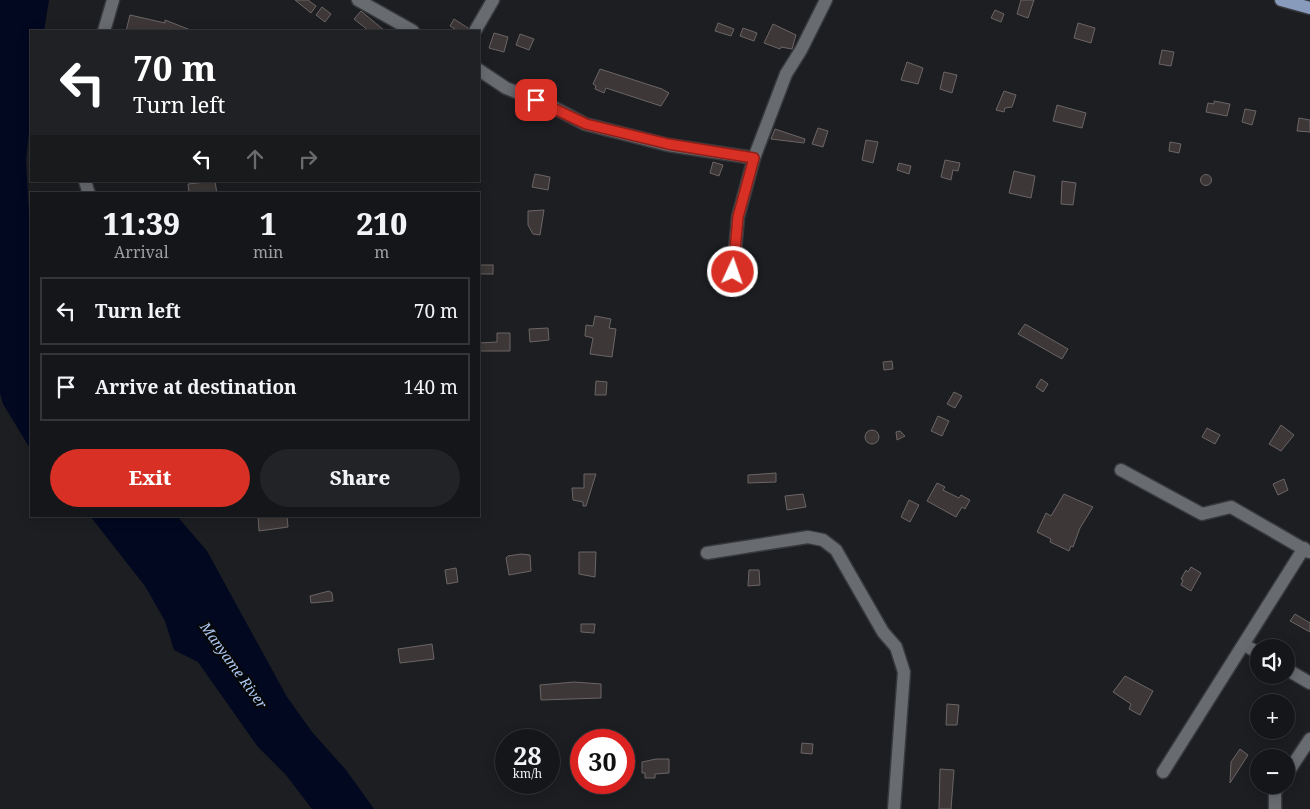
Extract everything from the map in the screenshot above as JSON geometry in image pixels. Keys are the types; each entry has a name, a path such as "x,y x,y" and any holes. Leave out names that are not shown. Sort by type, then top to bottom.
{"main road":[{"path":"1281,0 1310,8"}],"street":[{"path":"104,30 112,0"},
{"path":"358,0 411,30"},
{"path":"476,30 494,0"},
{"path":"733,272 738,217 754,158 786,74 802,50 825,0"},
{"path":"480,71 506,88 551,106 586,124 668,144 754,158"},
{"path":"1121,470 1202,514 1230,507 1307,550 1163,772"},
{"path":"707,553 808,537 823,540 836,550 883,632 896,647 904,672 894,809"},
{"path":"1244,645 1250,648"},
{"path":"1295,674 1310,683"},
{"path":"1295,762 1310,739"},
{"path":"1275,794 1276,809"}],"water":[{"path":"0,0 49,0 44,30 30,30 30,124 26,160 30,230 30,448 3,404 0,393"},
{"name":"Manyame River","path":"91,517 178,517 207,551 287,697 312,732 346,770 374,809 312,809 286,775 258,747 198,662 174,650 165,621 145,586"}],"building":[{"path":"295,0 308,0 316,6 311,13"},
{"path":"1021,0 1034,0 1028,18 1017,14"},
{"path":"322,7 331,14 325,22 316,15"},
{"path":"995,10 1004,14 1001,22 991,18"},
{"path":"361,11 384,30 368,30 354,19"},
{"path":"130,15 165,23 165,20 190,30 126,30"},
{"path":"454,19 468,28 467,30 456,30 450,26"},
{"path":"718,23 734,29 731,36 715,31"},
{"path":"1078,23 1095,28 1091,43 1074,38"},
{"path":"773,24 796,35 792,49 781,47 780,49 764,43"},
{"path":"743,28 757,33 754,41 740,36"},
{"path":"494,33 508,37 504,52 489,48"},
{"path":"520,34 534,39 529,50 516,45"},
{"path":"1162,50 1174,52 1171,66 1159,64"},
{"path":"907,62 923,68 918,84 901,80"},
{"path":"600,69 669,93 661,106 606,88 604,93 595,89 596,86 593,84"},
{"path":"944,72 957,75 952,93 940,89"},
{"path":"1004,91 1016,95 1012,107 1005,108 1004,112 996,110"},
{"path":"1214,101 1230,104 1227,116 1206,112 1208,103 1214,104"},
{"path":"1057,105 1086,113 1082,128 1053,121"},
{"path":"1245,109 1256,111 1252,125 1242,122"},
{"path":"1299,118 1310,120 1310,132 1297,131"},
{"path":"818,128 828,131 823,147 812,144"},
{"path":"775,129 805,139 804,143 771,139"},
{"path":"866,140 878,142 873,163 862,160"},
{"path":"1170,142 1181,144 1179,153 1169,151"},
{"path":"945,160 960,163 958,171 953,170 951,180 941,177"},
{"path":"713,162 723,165 719,176 710,173"},
{"path":"899,163 911,166 909,174 897,170"},
{"path":"1014,171 1035,176 1031,198 1009,193"},
{"path":"535,174 550,177 548,190 532,187"},
{"path":"1206,174 1212,180 1206,186 1200,180"},
{"path":"1062,181 1076,183 1073,205 1061,204"},
{"path":"215,182 217,192 189,192 188,184"},
{"path":"544,210 540,235 533,234 528,225 528,211"},
{"path":"480,265 493,265 493,274 480,274"},
{"path":"595,316 611,319 609,328 616,329 612,357 590,354 593,338 585,336 586,325 593,326"},
{"path":"1025,324 1068,349 1062,359 1018,334"},
{"path":"548,328 549,340 530,342 529,329"},
{"path":"497,333 510,333 510,351 480,351 480,343 497,342"},
{"path":"892,361 893,369 884,370 883,362"},
{"path":"1041,379 1048,384 1043,392 1036,387"},
{"path":"596,381 607,382 606,395 595,395"},
{"path":"954,392 962,396 955,408 947,404"},
{"path":"938,416 949,421 942,436 931,431"},
{"path":"1281,425 1294,435 1281,451 1269,444"},
{"path":"1207,428 1220,435 1215,444 1202,437"},
{"path":"872,430 877,432 879,437 877,442 872,444 867,442 865,437 867,432"},
{"path":"900,431 905,436 897,440 896,432"},
{"path":"776,473 776,482 748,483 748,475"},
{"path":"584,474 596,474 586,506 583,506 583,502 573,500 572,488 584,488"},
{"path":"1284,479 1288,490 1278,495 1273,484"},
{"path":"937,483 945,487 943,490 959,498 961,495 970,500 965,509 962,507 956,517 927,501"},
{"path":"803,494 806,507 787,510 785,496"},
{"path":"1064,494 1093,507 1080,528 1073,547 1071,546 1069,551 1050,542 1051,539 1037,532 1046,513 1051,516"},
{"path":"909,500 919,505 910,522 901,517"},
{"path":"258,517 287,517 288,527 259,531"},
{"path":"579,552 596,552 595,577 579,574"},
{"path":"521,554 530,555 531,571 509,575 506,558"},
{"path":"1191,567 1201,573 1191,591 1181,585 1183,580 1181,579 1186,570 1188,572"},
{"path":"456,568 458,582 447,584 445,570"},
{"path":"749,570 759,570 760,585 748,586"},
{"path":"329,591 332,593 333,601 311,603 310,596"},
{"path":"1295,614 1310,623 1310,632 1290,621"},
{"path":"581,624 595,624 594,633 581,632"},
{"path":"432,644 434,659 400,663 398,649"},
{"path":"1125,676 1153,691 1140,715 1129,709 1131,704 1113,692"},
{"path":"574,682 601,684 601,698 541,700 540,685"},
{"path":"947,704 959,705 957,725 946,725"},
{"path":"802,743 813,744 812,754 801,753"},
{"path":"1240,749 1248,755 1230,783 1231,762"},
{"path":"669,759 669,773 655,774 655,778 645,778 645,773 642,773 642,762"},
{"path":"940,769 954,770 951,809 939,809"}],"route":[{"path":"536,100 586,124 668,144 754,158 738,217 733,272"}]}
